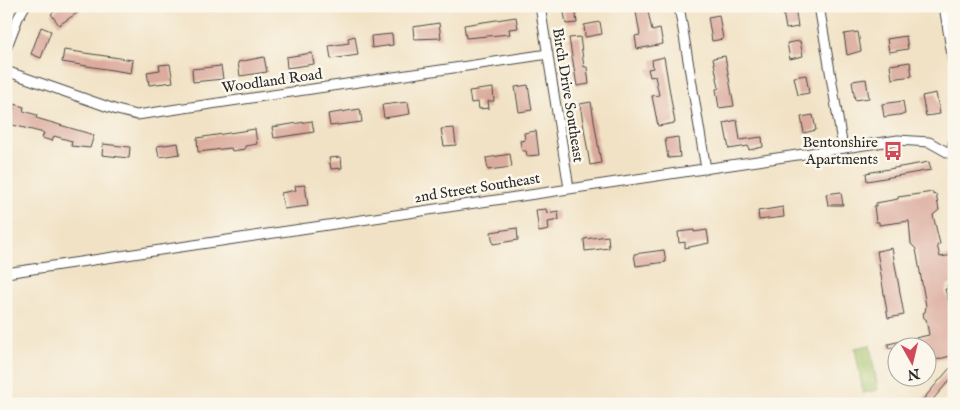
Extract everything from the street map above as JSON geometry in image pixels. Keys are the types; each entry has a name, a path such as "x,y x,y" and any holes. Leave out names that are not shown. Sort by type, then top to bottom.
{"street":[{"path":"6,49 18,18 25,6"},
{"name":"Birch Drive Southeast","path":"540,6 569,188"},
{"path":"679,6 706,169"},
{"path":"819,6 843,148"},
{"path":"944,6 954,67"},
{"name":"Woodland Road","path":"6,71 117,110 137,114 548,54"},
{"name":"2nd Street Southeast","path":"6,273 843,148 915,140 929,142 952,154"},
{"path":"952,154 954,140"}],"green space":[{"path":"870,345 878,390 863,393 855,348"}],"building":[{"path":"62,6 77,6 80,11 59,25 51,14"},
{"path":"563,6 575,6 577,23 566,24"},
{"path":"635,6 647,6 652,31 660,29 663,44 637,49 635,36 640,35"},
{"path":"782,6 795,6 798,27 786,29"},
{"path":"719,15 723,39 712,41 708,17"},
{"path":"516,17 518,28 509,29 510,34 466,38 464,25"},
{"path":"600,22 602,34 585,37 584,25"},
{"path":"439,23 441,38 414,39 413,27"},
{"path":"41,27 51,31 41,58 31,54"},
{"path":"858,32 861,51 847,55 844,34"},
{"path":"392,34 393,45 372,48 371,36"},
{"path":"355,36 358,55 331,59 329,46 349,43 348,38"},
{"path":"906,36 908,49 889,52 887,39"},
{"path":"580,37 584,67 587,67 589,84 577,86 569,38"},
{"path":"800,41 803,56 790,59 787,43"},
{"path":"64,50 133,60 131,73 62,62"},
{"path":"312,53 314,64 287,68 286,57"},
{"path":"725,56 734,106 719,108 716,89 719,88 713,58"},
{"path":"264,57 267,72 240,76 238,62"},
{"path":"664,57 675,123 658,126 652,96 659,95 655,76 650,77 648,69 653,68 652,60"},
{"path":"910,62 912,76 892,79 890,65"},
{"path":"170,64 173,82 149,85 147,72 160,70 159,65"},
{"path":"221,66 223,79 193,82 192,69"},
{"path":"806,75 809,93 798,95 794,77"},
{"path":"866,79 869,98 855,100 852,81"},
{"path":"528,85 532,110 519,112 515,87"},
{"path":"493,88 494,101 488,101 489,108 479,109 478,102 471,103 469,91"},
{"path":"936,93 940,114 926,116 922,96"},
{"path":"903,101 905,114 884,117 882,104"},
{"path":"408,102 410,114 384,118 382,105"},
{"path":"591,102 601,163 590,165 580,104"},
{"path":"15,104 24,107 23,111 37,115 36,118 94,135 90,148 71,146 72,141 54,136 52,141 42,138 44,133 9,124"},
{"path":"360,109 362,122 330,126 328,114"},
{"path":"813,115 816,130 804,133 801,117"},
{"path":"737,120 740,140 762,137 763,147 749,150 748,146 729,149 724,123"},
{"path":"312,121 314,132 274,138 272,127"},
{"path":"454,128 456,145 444,146 441,129"},
{"path":"255,129 257,144 245,146 245,149 232,151 231,148 198,152 197,138"},
{"path":"536,131 539,155 527,156 526,151 522,151 520,141 525,140 524,133"},
{"path":"678,137 680,157 668,158 665,139"},
{"path":"178,143 180,154 159,157 157,146"},
{"path":"103,144 130,147 129,158 102,155"},
{"path":"510,154 512,167 488,170 486,158"},
{"path":"341,157 342,168 331,169 329,158"},
{"path":"929,162 931,170 867,181 866,173"},
{"path":"305,185 308,206 284,209 281,193 296,190 295,186"},
{"path":"841,192 843,205 828,205 826,194"},
{"path":"933,192 933,195 936,194 939,210 933,215 940,244 937,245 940,257 954,255 954,284 947,285 948,289 945,289 952,314 950,315 954,355 938,359 938,338 915,338 929,335 926,319 924,319 923,313 926,306 916,249 911,244 909,221 879,225 879,222 876,222 874,206 876,206 876,203 898,199 898,197"},
{"path":"783,207 784,217 759,220 758,211"},
{"path":"546,209 547,213 558,211 559,220 548,222 549,230 539,232 536,210"},
{"path":"517,228 518,240 493,244 491,232"},
{"path":"694,230 694,232 707,230 709,243 685,248 685,242 679,243 678,232"},
{"path":"608,236 609,248 585,251 584,239"},
{"path":"892,248 904,315 888,318 877,251"},
{"path":"664,250 666,262 636,266 634,254"},
{"path":"950,368 954,372 954,375 929,404 919,404 933,388 938,388 938,382"}],"place":[{"name":"Bentonshire Apartments","path":"893,151"}]}
